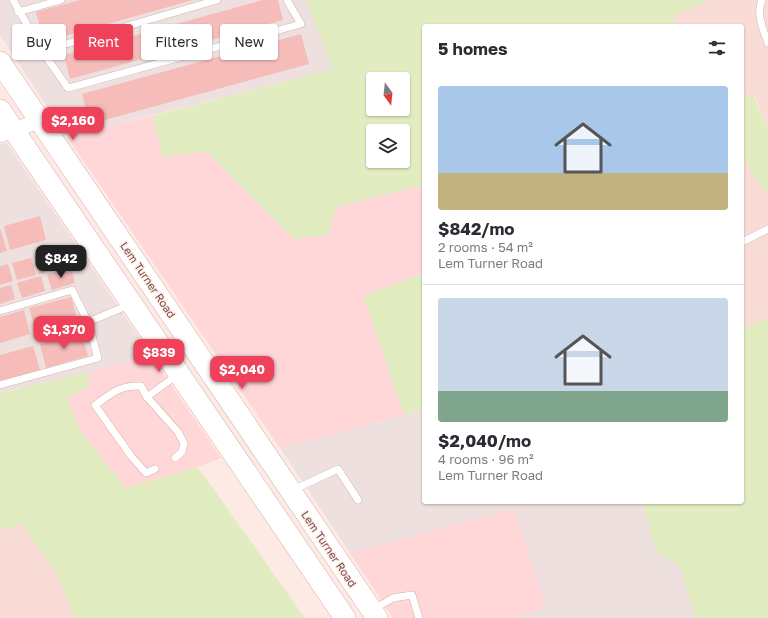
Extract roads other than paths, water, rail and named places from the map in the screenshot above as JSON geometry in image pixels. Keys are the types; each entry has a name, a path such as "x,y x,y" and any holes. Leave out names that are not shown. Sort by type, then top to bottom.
{"main road":[{"name":"Lem Turner Road","path":"0,62 374,614"},
{"path":"0,110 7,133 131,304 345,618"}],"street":[{"path":"7,133 39,121"}],"lane":[{"path":"12,0 25,24"},
{"path":"18,12 61,0"},
{"path":"66,44 217,0"},
{"path":"48,60 68,88 301,24 287,0"},
{"path":"762,0 760,5 760,20 768,43"},
{"path":"744,241 768,229"},
{"path":"0,311 72,290 88,322 98,358 0,385"},
{"path":"88,322 131,304"},
{"path":"147,397 179,374"},
{"path":"155,469 146,473 131,456 95,405 120,388 141,386 147,397 178,432 184,443 182,452 175,458"},
{"path":"291,491 338,469 358,500"},
{"path":"374,614 393,598 412,595 419,618"}]}
